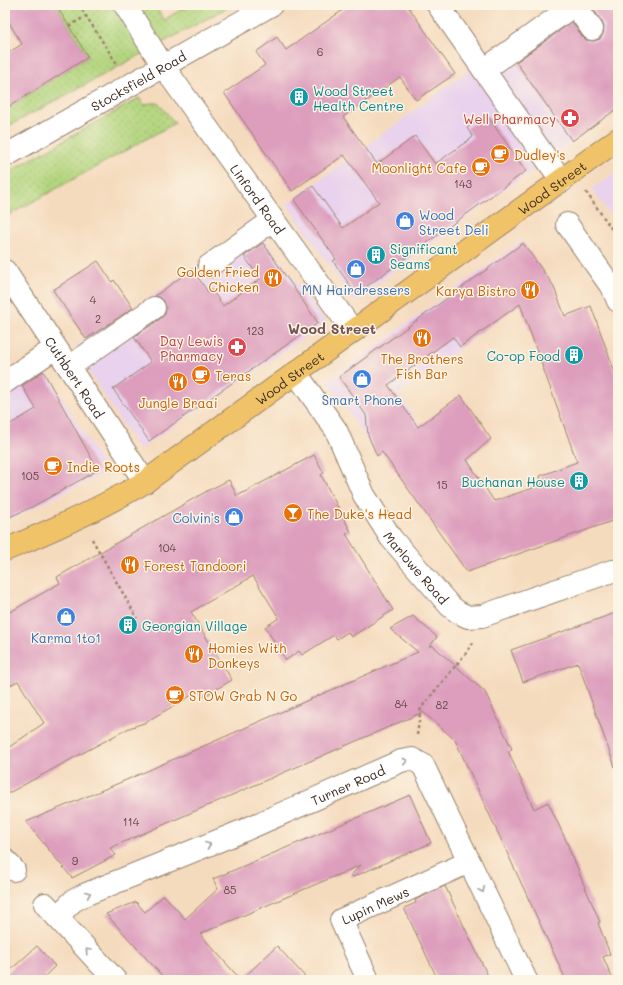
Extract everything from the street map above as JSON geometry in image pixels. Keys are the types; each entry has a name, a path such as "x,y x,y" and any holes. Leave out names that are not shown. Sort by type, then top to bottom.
{"main road":[{"name":"Wood Street","path":"5,550 112,502 145,482 618,139"}],"street":[{"name":"Linford Road","path":"125,5 163,66 353,331"},
{"name":"Stocksfield Road","path":"5,156 271,5"},
{"path":"438,5 484,70 567,177"},
{"path":"484,70 574,5 592,29"},
{"path":"209,266 273,220"},
{"path":"567,224 613,289 618,301"},
{"name":"Cuthbert Road","path":"5,271 145,482"},
{"path":"68,367 154,308"},
{"path":"5,382 55,348"},
{"name":"Marlowe Road","path":"296,373 336,430 364,496 391,538 437,592 458,612 468,616 482,616 612,571 618,571"},
{"name":"Turner Road","path":"115,980 51,910 84,895 240,832 401,761 412,759 423,765 526,980"},
{"name":"Lupin Mews","path":"368,980 341,920 469,862"}],"path":[{"path":"79,5 130,85"},
{"path":"69,26 86,16"},
{"path":"567,177 618,238"},
{"path":"80,517 137,618"},
{"path":"417,734 421,708 474,641"}],"shaded area":[{"path":"558,5 618,5 618,110 493,198 354,301 287,204"},
{"path":"618,171 618,226 592,189"},
{"path":"255,227 326,323 139,450 74,348"},
{"path":"522,241 553,285 516,307 398,394 420,426 378,456 327,381"},
{"path":"36,355 107,472 5,522 5,375"}],"green space":[{"path":"56,5 155,5 164,20 188,5 232,5 5,128 5,109 88,57"},
{"path":"139,98 144,105 158,103 175,123 5,217 5,174"}],"building":[{"path":"5,5 56,5 88,57 5,109 5,55 22,44 5,16"},
{"path":"350,5 407,5 455,74 416,100 400,77 343,117 377,164 415,136 435,164 473,137 467,128 486,114 526,171 356,294 333,261 336,259 294,200 313,186 343,228 379,202 344,155 292,191 224,93 265,65 256,52 277,37 286,50"},
{"path":"618,5 618,108 572,141 516,62 572,22 586,40 594,41 600,39 603,34 604,27 591,6"},
{"path":"263,243 318,323 149,441 113,389 151,362 134,337 165,314 166,307 164,301 160,297 155,296 192,269 208,292 212,290 223,306 260,279 244,256"},
{"path":"523,243 553,285 565,316 591,306 618,381 618,519 467,572 382,452 377,456 368,435 366,415 339,377","holes":["520,304 577,462 540,476 542,485 494,501 467,460 491,439 461,395 418,427 388,385 453,337 460,347"]},
{"path":"98,261 112,282 114,280 133,308 86,339 53,290"},
{"path":"43,371 98,470 34,506 5,519 5,427 36,409 22,386"},
{"path":"314,455 324,473 321,475 351,532 346,534 393,610 351,637 348,632 337,639 334,635 302,655 299,651 286,660 265,627 279,618 253,576 191,612 232,680 203,697 199,691 144,723 129,728 5,795 5,750 44,723 18,681 5,688 5,615 60,583 57,577 207,491 229,480 237,496"},
{"path":"618,612 618,767 615,767 578,663 523,682 511,650"},
{"path":"413,616 437,637 429,647 432,645 485,692 512,749 508,751 534,809 548,802 569,847 600,922 598,923 610,954 603,957 613,980 566,980 455,740 423,712 110,848 116,855 72,878 26,822 124,781 418,652 390,629"},
{"path":"410,795 431,843 353,877 351,875 361,865 200,934 241,980 166,980 106,914 136,902 145,912 164,895 185,919 218,889 213,879"},
{"path":"445,886 490,980 438,980 404,908 416,903 415,900"},
{"path":"37,946 55,966 41,980 5,980 5,975"},
{"path":"277,946 308,980 241,980"}],"place":[{"name":"Wood Street Health Centre","path":"299,97"},
{"name":"Well Pharmacy","path":"570,118"},
{"name":"Dudley's","path":"500,154"},
{"name":"Moonlight Cafe","path":"481,167"},
{"name":"Wood Street Deli","path":"405,221"},
{"name":"Significant Seams","path":"376,255"},
{"name":"MN Hairdressers","path":"356,269"},
{"name":"Golden Fried Chicken","path":"273,278"},
{"name":"Karya Bistro","path":"530,290"},
{"name":"The Brothers Fish Bar","path":"422,338"},
{"name":"Day Lewis Pharmacy","path":"237,347"},
{"name":"Co-op Food","path":"574,355"},
{"name":"Teras","path":"201,375"},
{"name":"Smart Phone","path":"362,379"},
{"name":"Jungle Braai","path":"178,382"},
{"name":"Indie Roots","path":"53,466"},
{"name":"Buchanan House","path":"579,481"},
{"name":"The Duke's Head","path":"293,513"},
{"name":"Colvin's","path":"234,517"},
{"name":"Forest Tandoori","path":"130,565"},
{"name":"Karma 1to1","path":"66,617"},
{"name":"Georgian Village","path":"128,625"},
{"name":"Homies With Donkeys","path":"194,654"},
{"name":"STOW Grab N Go","path":"175,695"}],"district":[{"name":"Wood Street","path":"332,328"}]}
